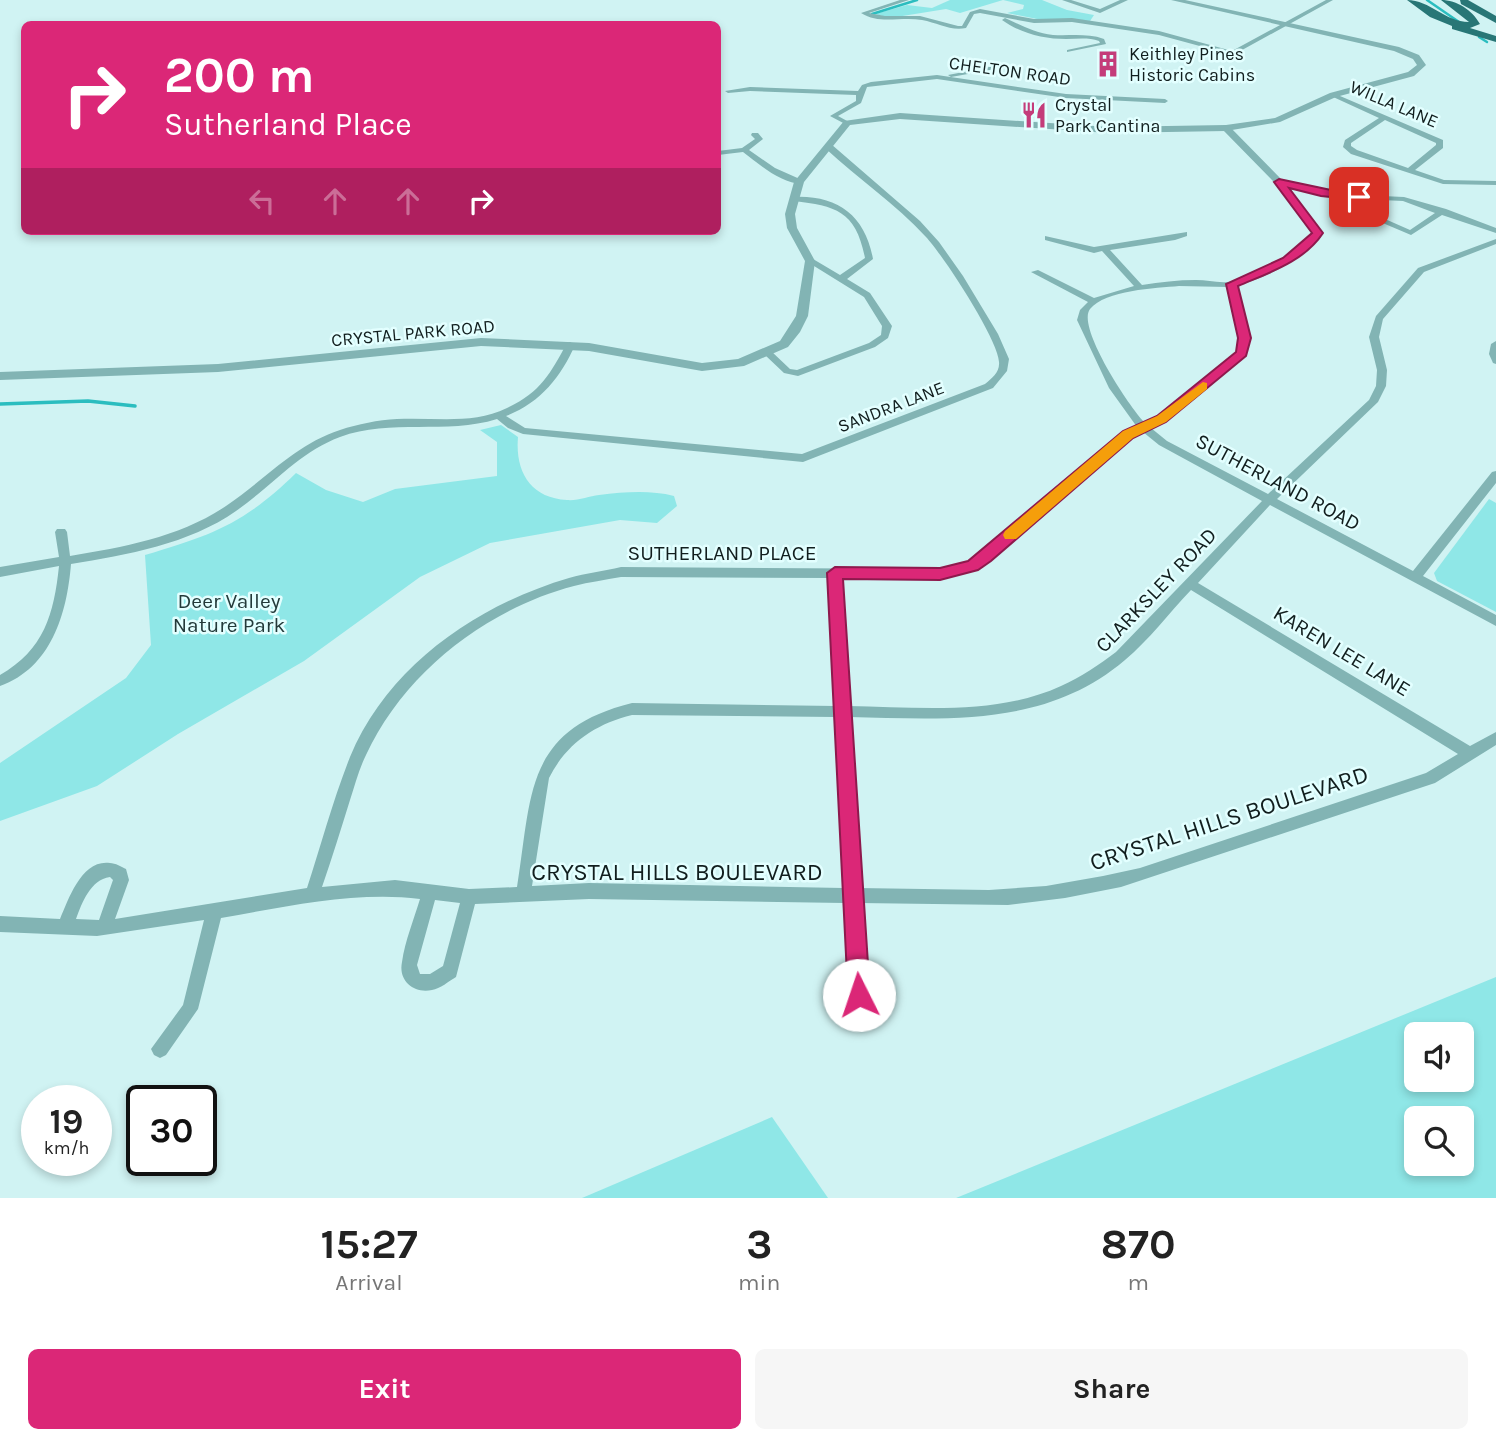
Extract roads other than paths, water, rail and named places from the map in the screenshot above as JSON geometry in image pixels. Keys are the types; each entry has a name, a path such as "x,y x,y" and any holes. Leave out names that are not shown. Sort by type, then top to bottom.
{"highway":[{"path":"1405,0 1440,21 1496,39"},
{"path":"1412,0 1448,21 1475,24 1471,17 1448,0"},
{"path":"1448,0 1496,26"},
{"path":"1461,0 1496,20"}],"street":[{"path":"906,0 864,13 888,19 919,18 955,29 966,25 969,16 976,11 1034,21 1072,20 1159,33 1233,53 1331,0"},
{"path":"1065,0 1100,11 1125,0"},
{"path":"860,93 859,103 833,116 847,123 900,116 1109,130 1226,128 1277,120 1333,95 1411,74 1420,68 1422,62 1411,54 1396,49 1166,0"},
{"path":"1003,14 1003,19 1009,23 1044,36 1084,34 1102,40 1102,44 1098,46 1069,51"},
{"path":"937,77 1004,66"},
{"name":"CHELTON ROAD","path":"728,91 750,89 860,93 864,86 871,84 937,77 1066,96 1166,101"},
{"name":"WILLA LANE","path":"1333,95 1440,142 1440,146 1409,171"},
{"path":"1385,117 1349,142 1347,147 1409,171 1450,183 1496,183"},
{"path":"768,353 787,371 798,373 882,340 887,326 867,295 810,261 790,222 800,182 847,123"},
{"path":"1035,272 1092,300 1140,288 1190,283 1232,284 1287,260 1317,237 1316,229 1279,182 1226,128"},
{"path":"721,153 744,150 759,139 755,135"},
{"name":"SANDRA LANE","path":"499,415 512,426 523,430 803,458 989,386 1004,370 1000,349 980,312 931,237 828,146"},
{"path":"744,150 772,170 800,182"},
{"path":"1279,182 1338,196 1404,199 1496,231"},
{"path":"794,199 835,206 848,212 867,244 869,259 841,279"},
{"path":"1382,221 1411,233 1443,211"},
{"path":"1048,238 1089,249 1104,249 1175,238 1184,234"},
{"name":"CLARKSLEY ROAD","path":"523,895 542,778 563,744 588,725 615,712 632,709 962,713 1003,710 1040,702 1087,680 1121,656 1269,500 1373,402 1381,386 1382,370 1374,337 1376,324 1418,273 1496,241"},
{"path":"1104,249 1140,288"},
{"name":"CRYSTAL PARK ROAD","path":"0,376 218,368 473,342 570,345 634,353 702,367 740,363 768,353 790,337 802,316 810,261"},
{"name":"SUTHERLAND PLACE","path":"312,895 357,758 368,736 390,702 418,669 493,614 545,590 621,572 940,574 972,566 1128,435 1143,425 1162,419 1242,353 1244,338 1232,284"},
{"name":"SUTHERLAND ROAD","path":"1092,300 1083,309 1082,320 1118,400 1163,443 1496,621"},
{"path":"1496,344 1496,361"},
{"path":"0,572 150,543 196,528 241,502 287,460 316,443 346,432 380,424 456,423 499,415 522,405 547,386 560,369 570,345"},
{"path":"1415,578 1496,475"},
{"path":"0,681 23,668 48,641 54,628 67,559 61,532"},
{"path":"835,573 851,894 861,1020"},
{"name":"KAREN LEE LANE","path":"1190,584 1471,754"},
{"name":"CRYSTAL HILLS BOULEVARD","path":"0,923 104,928 312,895 395,888 469,897 589,891 989,898 1031,896 1101,885 1140,875 1430,778 1496,738"},
{"path":"65,926 88,879 103,871 115,870 121,874 121,880 104,928"},
{"path":"430,892 409,965 414,979 424,982 438,979 450,971 469,897"},
{"path":"160,1049 190,1009 214,912"}],"waterway":[{"path":"872,14 917,0"},
{"path":"1427,0 1459,22"},
{"path":"1479,37 1487,42"},
{"path":"0,404 88,401 135,406"}],"place":[{"name":"Keithley Pines Historic Cabins","path":"1108,64"},
{"name":"Crystal Park Cantina","path":"1034,115"}],"park label":[{"name":"Deer Valley Nature Park","path":"229,613"}]}
